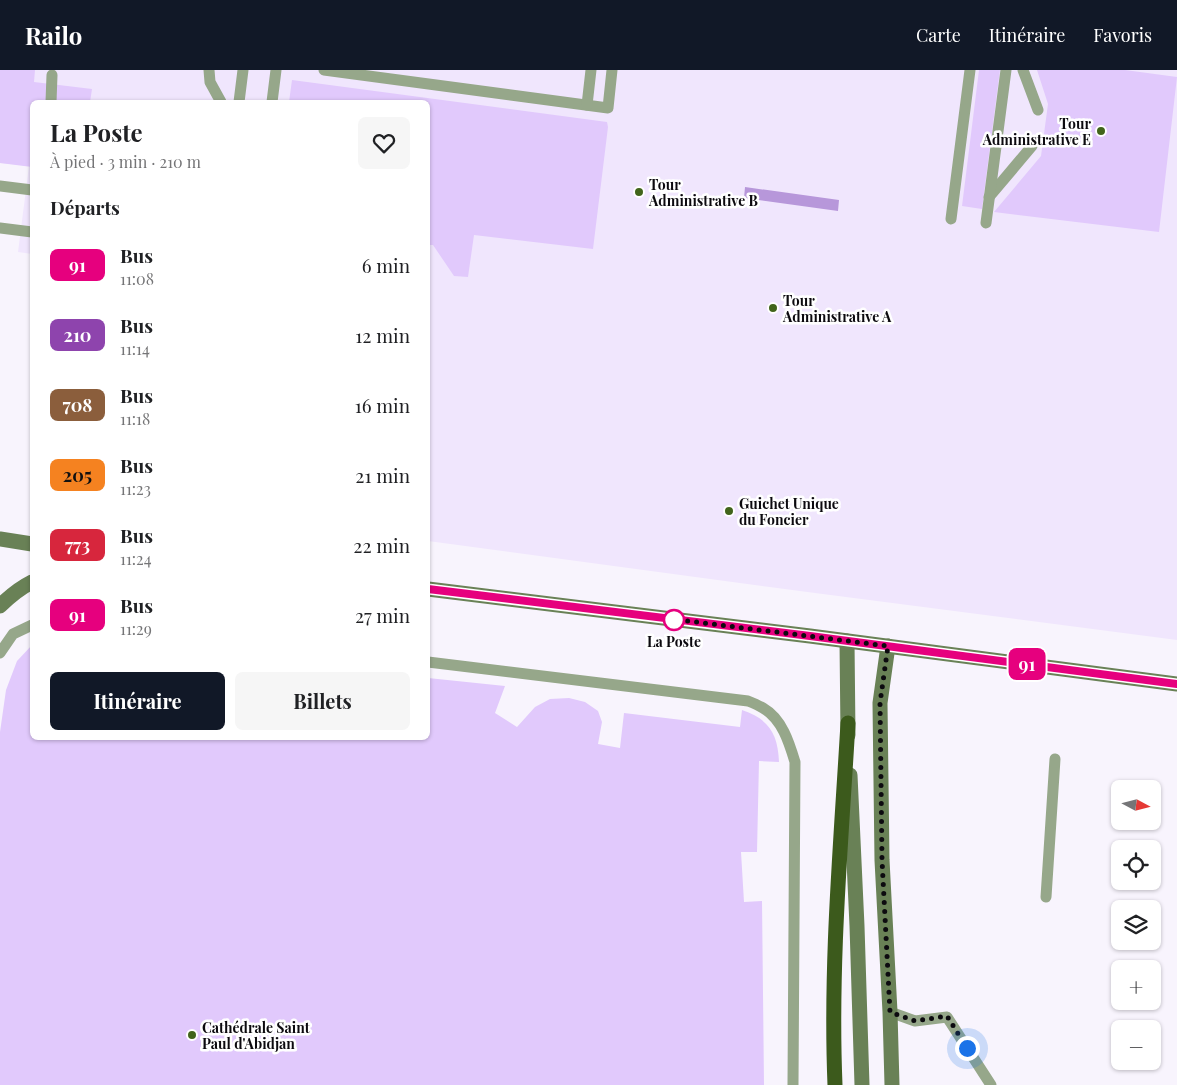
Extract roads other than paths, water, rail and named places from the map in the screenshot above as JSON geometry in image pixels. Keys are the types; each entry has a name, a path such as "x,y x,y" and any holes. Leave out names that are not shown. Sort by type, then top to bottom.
{"highway":[{"path":"835,1085 833,1017 838,882 848,723"}],"main road":[{"path":"0,539 30,544"},
{"path":"0,606 17,591 30,583"},
{"path":"430,589 1177,684"},
{"path":"847,641 848,723 862,1085"},
{"path":"888,646 880,703 882,860 892,1085"},
{"path":"890,1012 901,1085"}],"lane":[{"path":"209,70 210,82 220,100"},
{"path":"239,100 243,70"},
{"path":"272,100 276,70"},
{"path":"324,70 608,108 612,70"},
{"path":"587,105 591,70"},
{"path":"951,219 970,70"},
{"path":"986,223 1006,70"},
{"path":"1023,70 1038,110"},
{"path":"51,100 52,75"},
{"path":"989,198 1032,146"},
{"path":"0,186 30,190"},
{"path":"0,228 30,232"},
{"path":"0,653 13,634 30,626"},
{"path":"430,662 748,701 764,708 777,721 789,740 794,762 793,1085"},
{"path":"1046,897 1055,759"},
{"path":"890,1012 915,1021 947,1016 991,1085"}],"place":[{"name":"Tour Administrative E","path":"1101,131"},
{"name":"Tour Administrative B","path":"639,192"},
{"name":"Tour Administrative A","path":"773,308"},
{"name":"Guichet Unique du Foncier","path":"729,511"},
{"name":"La Poste","path":"674,620"},
{"name":"Cathédrale Saint Paul d'Abidjan","path":"192,1035"}]}
